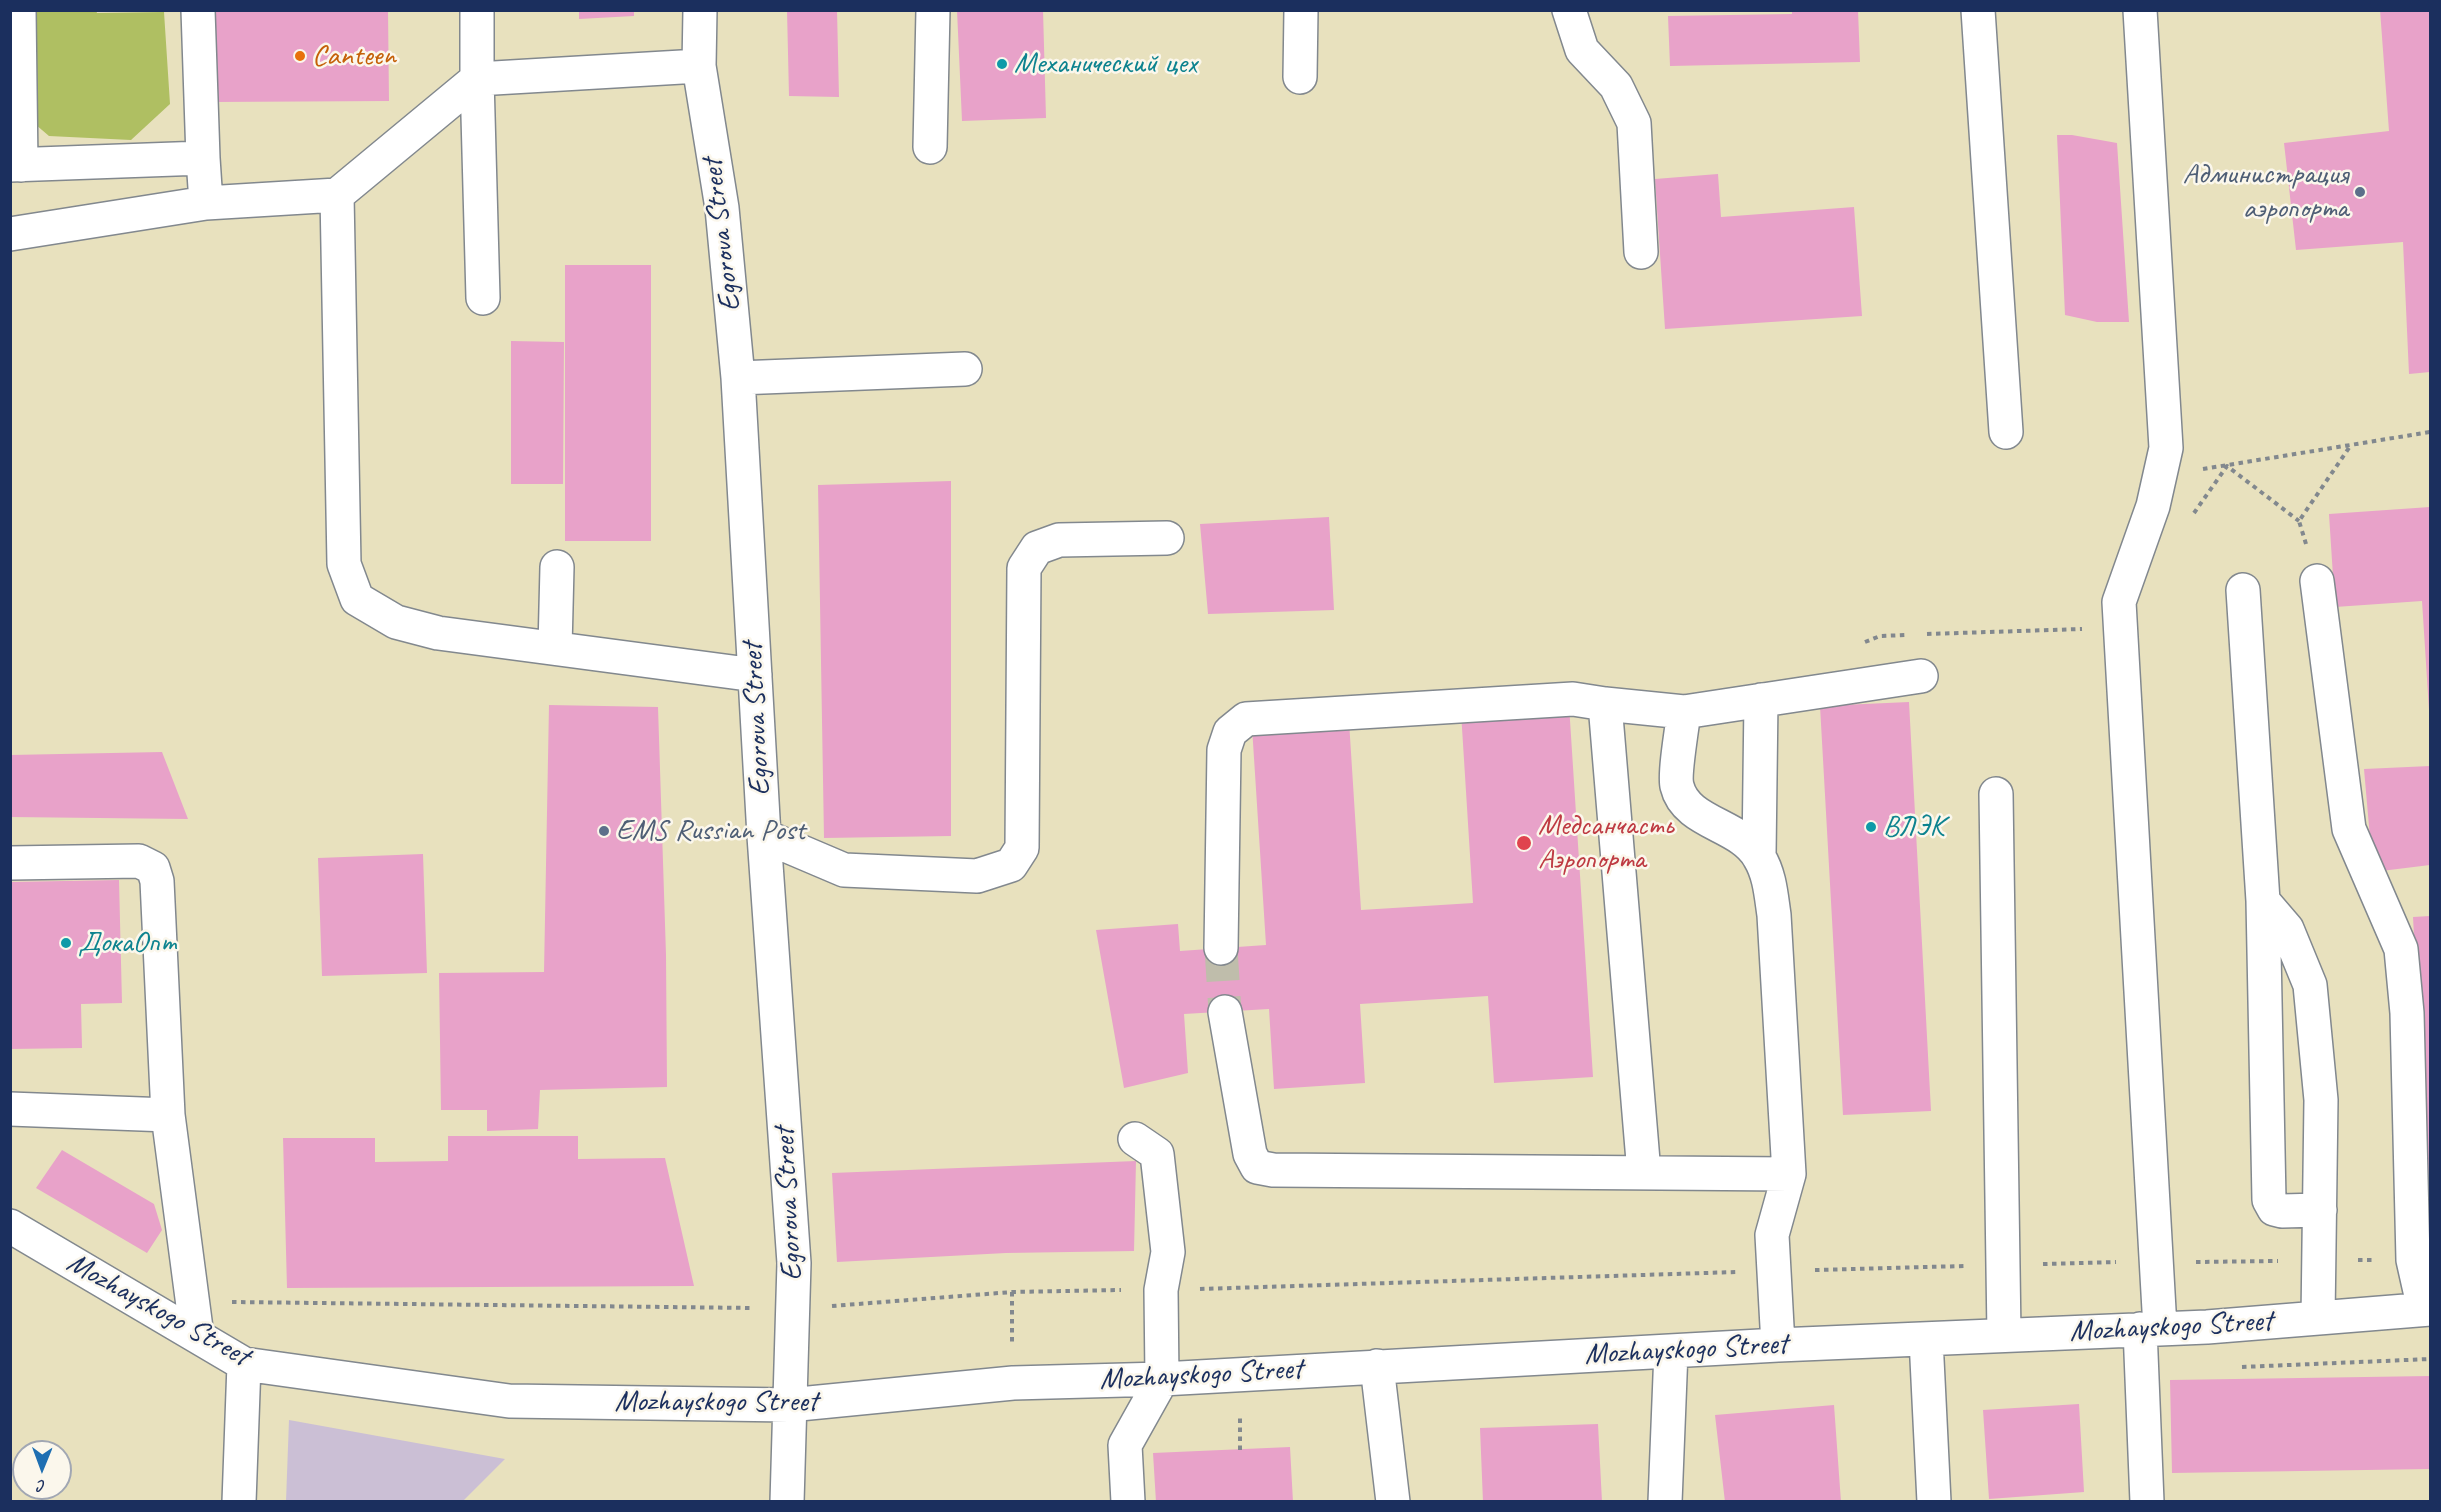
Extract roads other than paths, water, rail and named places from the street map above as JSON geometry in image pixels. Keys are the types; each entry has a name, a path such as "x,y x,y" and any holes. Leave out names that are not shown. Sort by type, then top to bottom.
{"street":[{"path":"19,10 16,165 203,158"},
{"path":"198,10 206,203"},
{"path":"477,10 483,298"},
{"name":"Egorova Street","path":"700,10 699,66 722,208 738,378 764,836 794,1263 787,1502"},
{"path":"930,147 933,10"},
{"path":"1300,77 1301,10"},
{"path":"1569,10 1582,50 1616,86 1634,123 1641,252"},
{"path":"1978,10 2006,432"},
{"path":"2140,10 2166,448 2153,506 2119,602 2156,1261 2150,1329 2148,1502"},
{"path":"10,234 206,203 337,195 477,79 699,66"},
{"path":"337,195 344,564 357,599 396,622 438,633 755,675"},
{"path":"738,378 965,369"},
{"path":"764,836 844,870 977,876 1011,865 1022,848 1024,568 1037,548 1059,540 1167,538"},
{"path":"555,648 557,567"},
{"path":"2317,581 2349,829 2401,949 2407,1013 2413,1260 2427,1309"},
{"path":"2243,590 2263,901 2269,1200 2274,1209 2282,1211 2319,1210"},
{"path":"1221,948 1224,750 1230,732 1246,719 1574,699 1684,712 1921,676"},
{"path":"1761,700 1759,855 1769,879 1774,915 1789,1174 1772,1235 1778,1345"},
{"path":"1605,704 1644,1173"},
{"path":"1684,712 1677,785 1687,806 1740,837 1759,855"},
{"path":"1996,794 2004,1335"},
{"path":"10,863 140,861 153,868 157,881 168,1115 197,1336"},
{"path":"2263,901 2287,930 2310,985 2320,1100 2318,1318"},
{"path":"1225,1012 1250,1154 1257,1167 1274,1170 1789,1174"},
{"path":"10,1109 168,1115"},
{"path":"1128,1502 1125,1445 1162,1379 1161,1290 1168,1252 1157,1154 1135,1139"},
{"name":"Mozhayskogo Street","path":"10,1226 244,1364 509,1401 789,1405 1013,1383 1162,1379 1778,1345 2207,1327 2427,1309"},
{"path":"1926,1339 1935,1502"},
{"path":"1665,1502 1671,1351"},
{"path":"239,1502 244,1364"},
{"path":"1377,1366 1393,1502"}],"tunnel":[{"path":"1221,948 1225,1012"}],"place":[{"name":"Canteen","path":"300,56"},
{"name":"Механический цех","path":"1002,64"},
{"name":"Администрация аэропорта","path":"2360,192"},
{"name":"ВЛЭК","path":"1871,827"},
{"name":"EMS Russian Рost","path":"604,831"},
{"name":"Медсанчасть Аэропорта","path":"1524,843"},
{"name":"ДокаОпт","path":"66,943"}]}
